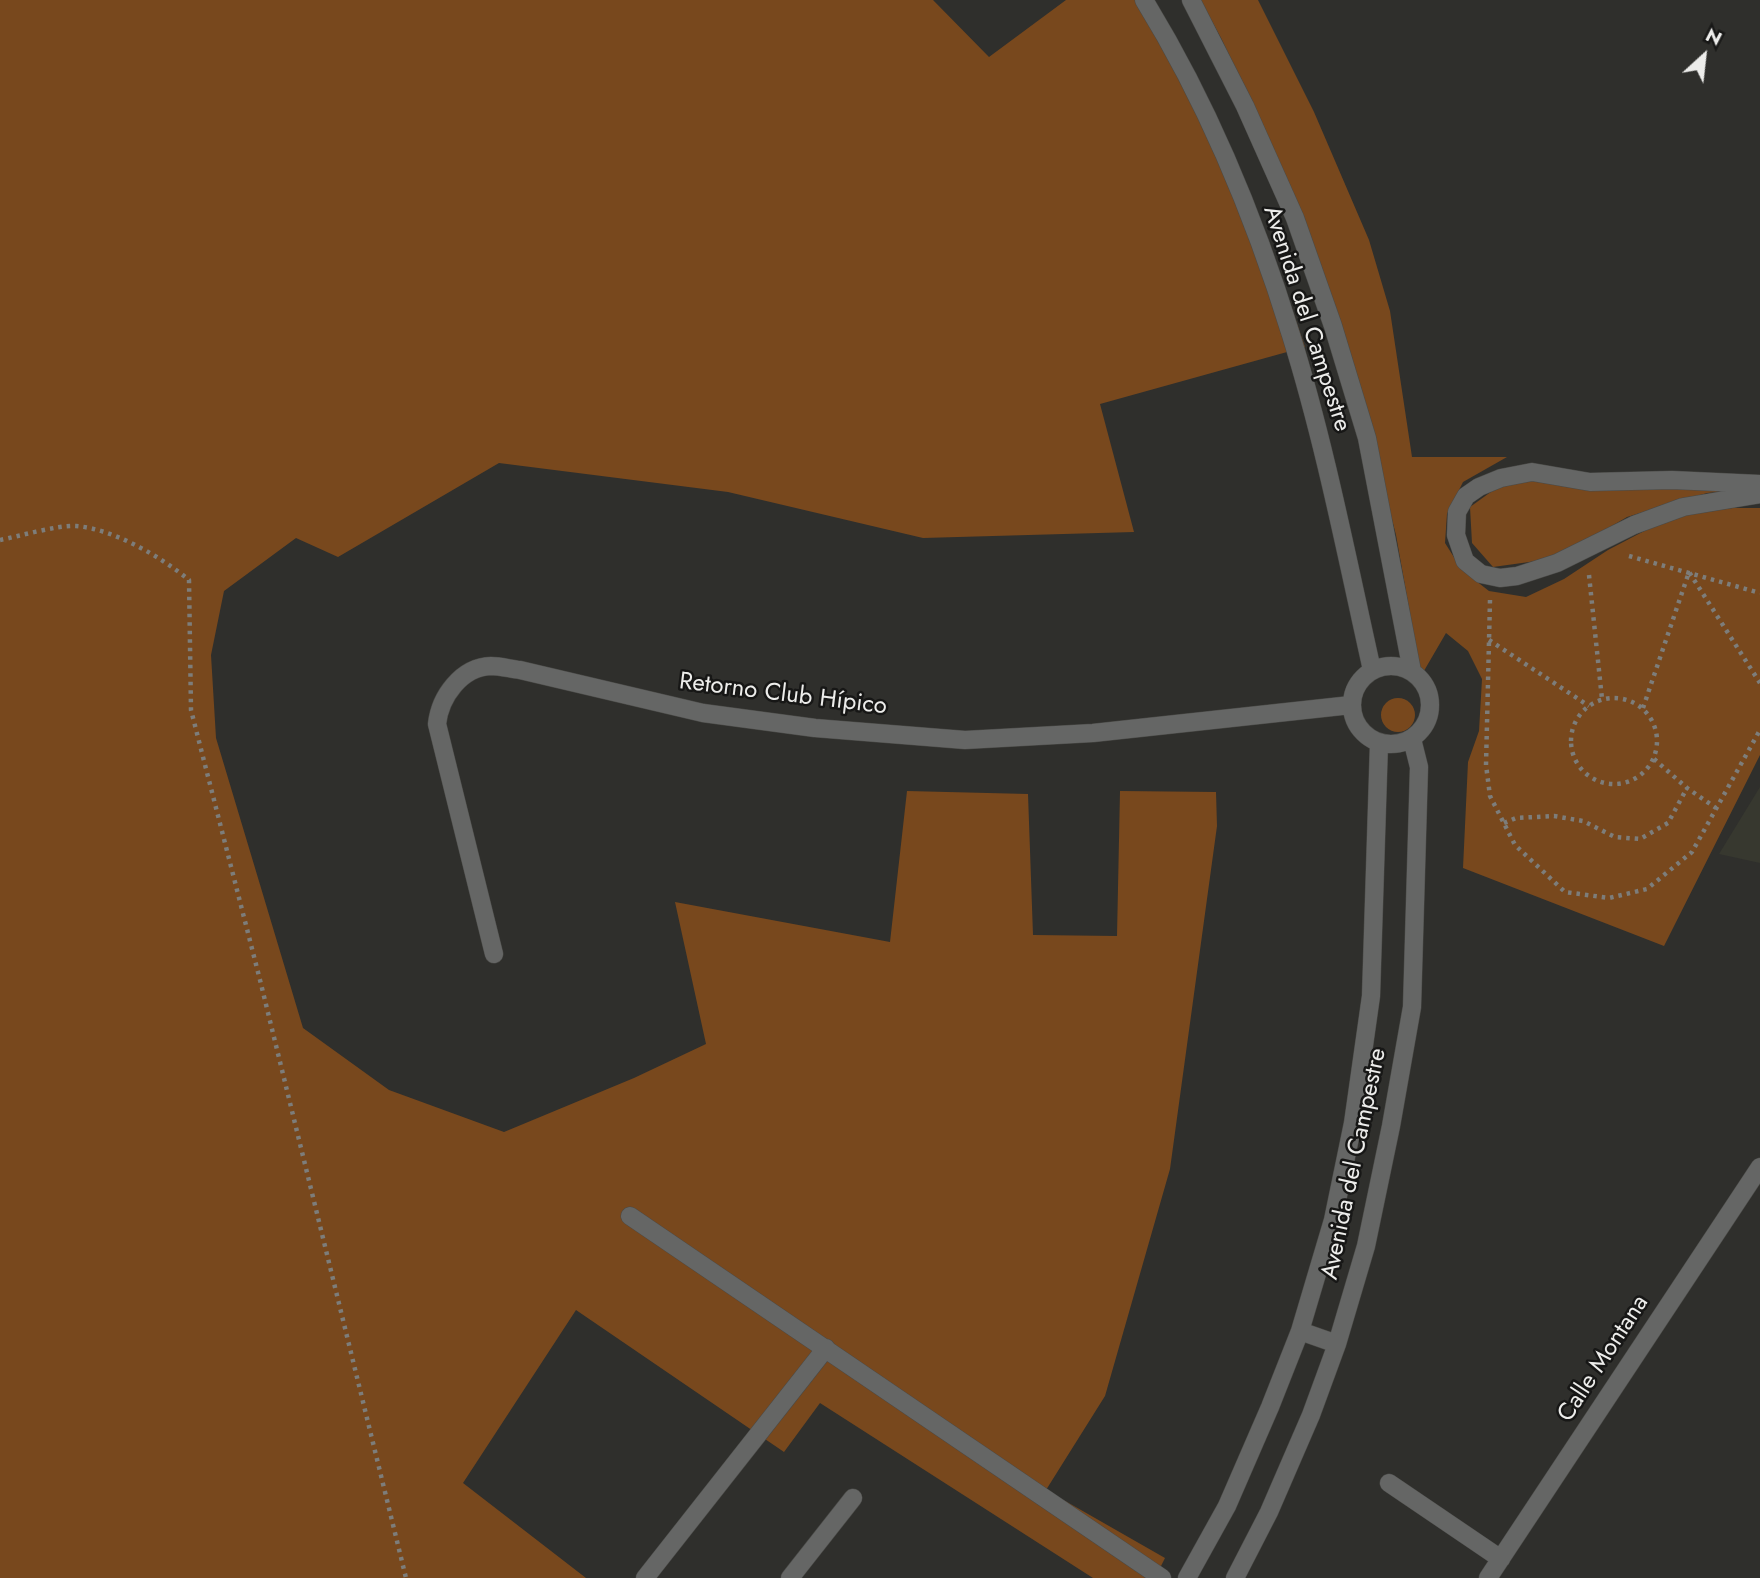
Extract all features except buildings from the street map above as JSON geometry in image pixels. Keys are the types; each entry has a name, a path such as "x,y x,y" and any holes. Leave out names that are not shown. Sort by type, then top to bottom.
{"street":[{"name":"Avenida del Campestre","path":"1144,0 1170,42 1210,121 1256,232 1291,335 1320,442 1372,670"},
{"name":"Avenida del Campestre","path":"1191,0 1245,106 1290,206 1333,326 1367,438 1412,671"},
{"path":"1760,484 1661,480 1590,482 1532,472 1501,478 1466,496 1457,512 1456,535 1465,561 1481,574 1517,576 1557,563 1634,525 1683,507 1760,494"},
{"path":"1390,665 1412,671 1424,684 1431,707 1422,730 1399,744 1379,743 1361,731 1353,719 1351,705 1358,682 1372,670 1390,665"},
{"name":"Retorno Club Hípico","path":"494,954 438,724 439,712 450,689 469,673 490,666 520,670 703,713 815,728 965,740 1093,733 1351,705"},
{"name":"Avenida del Campestre","path":"1235,1578 1269,1512 1311,1415 1337,1344 1366,1246 1412,1007 1419,767 1412,738"},
{"name":"Avenida del Campestre","path":"1187,1578 1227,1506 1270,1407 1300,1331 1333,1220 1353,1123 1371,996 1379,743"},
{"name":"Calle Montana","path":"1488,1578 1760,1167"},
{"path":"631,1216 1162,1578"},
{"path":"1300,1331 1337,1344"},
{"path":"645,1578 826,1348"},
{"path":"1389,1483 1502,1559"},
{"path":"790,1578 853,1498"}],"path":[{"path":"0,540 74,526 108,532 175,568 189,580 191,710 277,1048 406,1578"},
{"path":"1602,699 1588,563 1590,547 1602,548 1760,593"},
{"path":"1689,572 1760,683"},
{"path":"1643,708 1689,572"},
{"path":"1494,576 1489,591 1491,605 1488,640 1486,765 1490,796 1516,845 1565,892 1609,898 1647,889 1692,852 1760,730"},
{"path":"1488,640 1589,706"},
{"path":"1618,697 1643,708 1651,719 1657,732 1658,745 1654,759 1636,779 1623,784 1594,780 1574,759 1570,744 1572,729 1578,716 1589,706 1602,699 1618,697"},
{"path":"1654,759 1687,788 1716,808"},
{"path":"1504,822 1516,818 1554,816 1583,821 1615,837 1640,839 1668,823 1687,788"}],"shaded area":[{"path":"0,0 933,0 989,57 1066,0 1150,0 1218,131 1270,244 1305,347 1100,404 1134,532 923,538 728,492 499,463 338,557 296,538 224,591 211,655 216,738 303,1028 389,1090 504,1132 634,1078 706,1044 675,902 890,942 907,791 1028,794 1033,935 1117,936 1120,791 1216,792 1217,826 1170,1169 1105,1396 1046,1490 1165,1558 1155,1578 1093,1578 820,1403 784,1452 576,1310 463,1483 586,1578 0,1578"},
{"path":"1200,0 1258,0 1314,112 1369,240 1390,311 1412,457 1507,457 1463,482 1447,514 1445,543 1462,570 1489,591 1526,597 1564,579 1608,550 1648,529 1686,515 1732,508 1760,508 1760,755 1664,946 1463,868 1468,762 1479,731 1482,679 1468,651 1446,633 1421,676 1396,535 1377,461 1256,111"},
{"path":"1675,471 1760,480 1760,487 1707,493 1627,517 1558,558 1493,567 1472,543 1470,507 1506,481"},
{"path":"1398,698 1410,703 1415,715 1410,727 1398,732 1386,727 1381,715 1386,703"},
{"path":"1760,787 1760,863 1719,854"}]}
